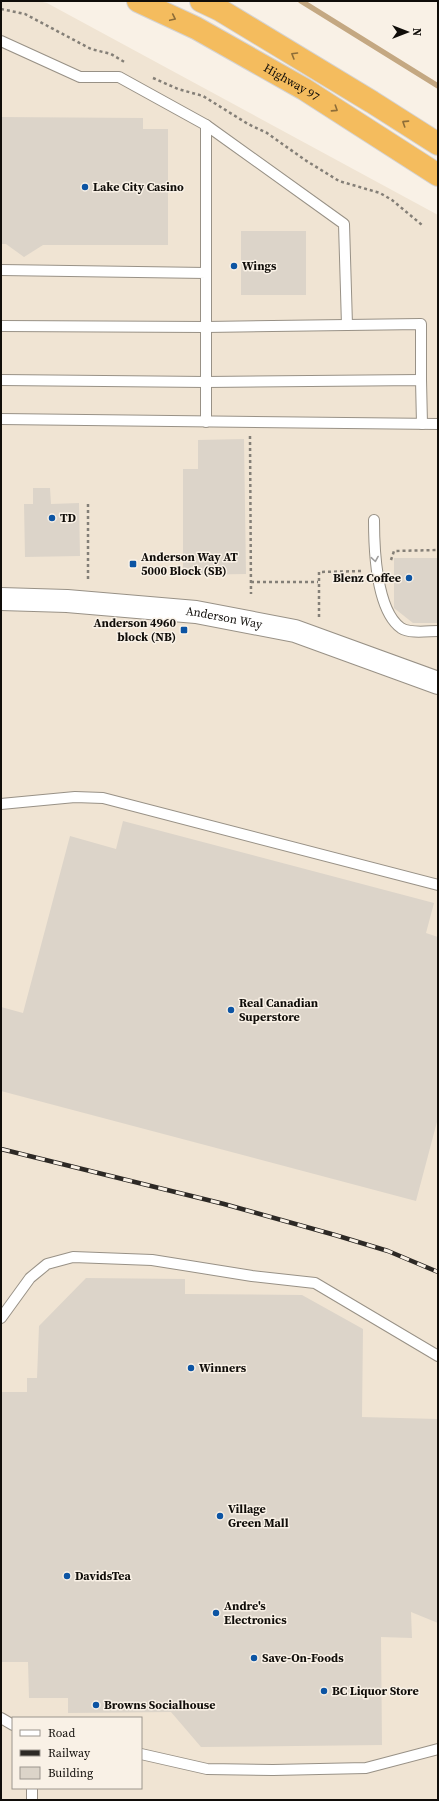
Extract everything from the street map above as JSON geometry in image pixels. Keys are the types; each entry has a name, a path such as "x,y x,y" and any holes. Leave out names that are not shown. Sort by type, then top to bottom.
{"highway":[{"name":"Highway 97","path":"138,1 196,28 304,89 438,175"},
{"path":"201,1 220,10 372,102 438,144"}],"street":[{"name":"Anderson Way","path":"1,599 67,601 196,612 296,631 438,684"}],"lane":[{"path":"1,41 80,77 119,77 206,125 344,224 347,325"},
{"path":"206,125 206,422"},
{"path":"1,270 206,273"},
{"path":"1,326 206,327 421,324 422,424"},
{"path":"1,380 206,382 421,380"},
{"path":"1,419 438,424"},
{"path":"374,520 374,555 380,587 392,618 402,629 412,631 438,631"},
{"path":"1,804 75,797 103,798 438,885"},
{"path":"1,1318 30,1278 47,1264 73,1257 152,1260 252,1276 314,1283 438,1356"},
{"path":"1,1718 12,1724"},
{"path":"142,1754 207,1769 273,1770 366,1768 438,1749"},
{"path":"32,1789 32,1800"}],"path":[{"path":"1,9 25,14 91,49 111,54 131,66"},
{"path":"148,75 178,89 204,96 248,124 267,133 304,160 339,181 380,193 392,200 422,225"},
{"path":"243,435 250,435 251,594"},
{"path":"88,501 88,579"},
{"path":"390,562 394,550 438,550"},
{"path":"319,617 319,572 364,571 368,567"},
{"path":"251,582 318,582"}],"shaded area":[{"path":"1,1 38,1 47,3 438,215 438,1800 1,1800"}],"building":[{"name":"Lake City Casino","path":"1,117 143,118 143,129 168,129 168,245 43,245 24,257 6,244 1,244"},
{"path":"241,231 306,231 306,295 241,295"},
{"path":"244,439 246,574 183,575 183,469 198,469 198,440"},
{"path":"33,488 50,488 51,504 79,503 80,556 25,557 24,504 33,504"},
{"path":"394,558 438,558 438,623 413,623 394,608"},
{"name":"Real Canadian Superstore","path":"123,821 434,903 426,933 438,937 438,1118 416,1201 1,1091 1,1007 23,1013 70,836 116,849"},
{"name":"Village Green Mall","path":"86,1278 185,1279 185,1294 302,1295 363,1329 362,1417 438,1419 438,1623 411,1612 412,1638 381,1637 382,1745 201,1747 171,1712 68,1713 68,1698 29,1698 28,1662 1,1662 1,1392 27,1392 27,1378 37,1378 39,1326"}],"waterway":[{"path":"301,1 438,86"}],"railway":[{"path":"1,1149 224,1204 335,1235 388,1251 438,1272"}],"place":[{"name":"Lake City Casino","path":"85,187"},
{"name":"Wings","path":"234,266"},
{"name":"TD","path":"52,518"},
{"name":"Anderson Way AT 5000 Block (SB)","path":"133,564"},
{"name":"Blenz Coffee","path":"409,578"},
{"name":"Anderson 4960 block (NB)","path":"184,630"},
{"name":"Real Canadian Superstore","path":"231,1010"},
{"name":"Winners","path":"191,1368"},
{"name":"Village Green Mall","path":"220,1516"},
{"name":"DavidsTea","path":"67,1576"},
{"name":"Andre's Electronics","path":"216,1613"},
{"name":"Save-On-Foods","path":"254,1658"},
{"name":"BC Liquor Store","path":"324,1691"},
{"name":"Browns Socialhouse","path":"96,1705"}]}
